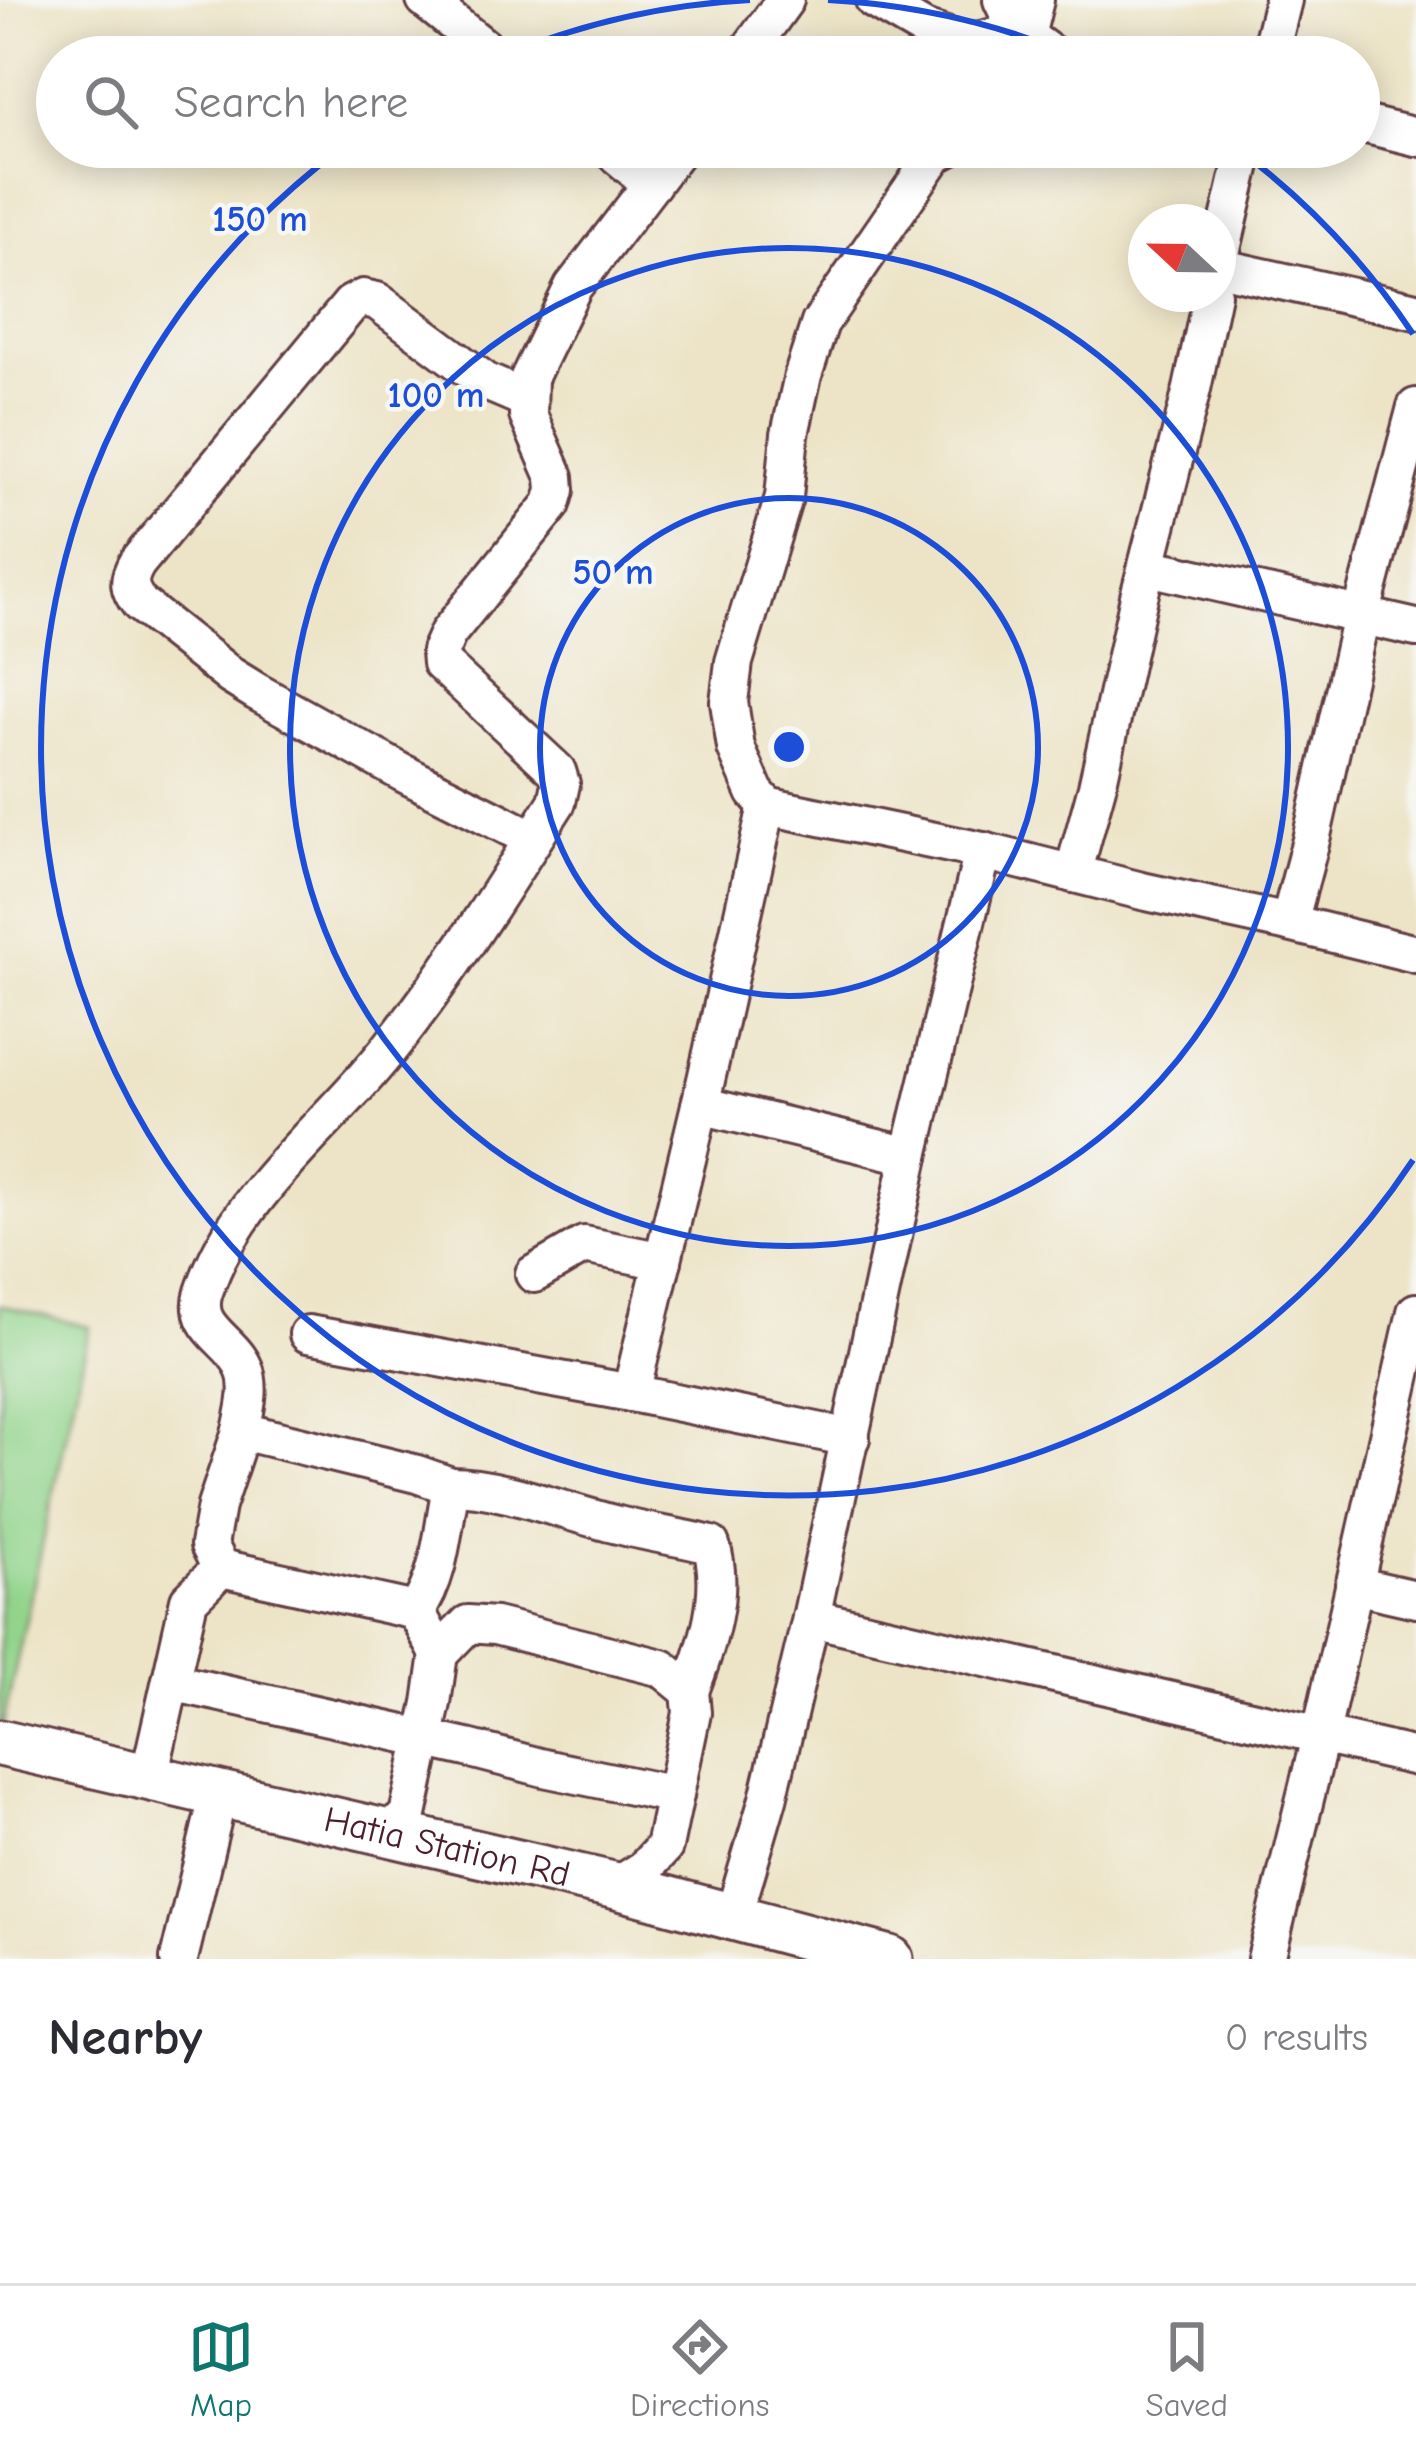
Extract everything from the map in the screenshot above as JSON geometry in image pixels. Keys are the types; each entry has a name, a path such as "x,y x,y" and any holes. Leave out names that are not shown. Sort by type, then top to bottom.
{"street":[{"path":"425,0 470,36"},
{"path":"759,36 785,0"},
{"path":"874,0 946,36"},
{"path":"1274,36 1283,0"},
{"path":"994,36 1027,25"},
{"path":"1380,128 1416,137"},
{"path":"633,168 652,184"},
{"path":"220,1568 208,1545 241,1431 247,1380 242,1362 204,1322 205,1291 231,1233 259,1193 393,1045 470,940 556,802 561,784 557,771 442,663 440,650 448,633 552,504 555,477 528,415 529,378 573,287 664,168"},
{"path":"926,168 820,323 803,374 790,434 784,497 734,662 729,702 736,748 754,792 767,806 983,851 1416,954"},
{"path":"1233,204 1241,168"},
{"path":"1236,270 1416,311"},
{"path":"526,399 486,382 377,301 363,298 351,304 136,562 130,591 231,676 403,773 533,839"},
{"path":"1073,874 1208,312"},
{"path":"1289,923 1416,406"},
{"path":"1148,567 1416,628"},
{"path":"631,1393 767,806"},
{"path":"733,1918 768,1799 811,1618 910,1156 983,851"},
{"path":"700,1105 910,1156"},
{"path":"534,1274 584,1245 663,1261"},
{"path":"1266,1959 1416,1312"},
{"path":"308,1334 851,1438"},
{"path":"241,1431 451,1486 471,1486 622,1527 711,1545 718,1568 714,1600 690,1691 692,1713 664,1847 644,1869 617,1886"},
{"path":"416,1611 431,1581 451,1486"},
{"path":"220,1568 416,1611 439,1654"},
{"path":"149,1777 189,1600 220,1568"},
{"path":"1354,1585 1416,1599"},
{"path":"811,1618 1416,1757"},
{"path":"391,1832 408,1815 439,1654 468,1624 495,1626 662,1668 690,1691"},
{"path":"170,1682 675,1795"},
{"name":"Hatia Station Rd","path":"0,1743 617,1886 890,1959"},
{"path":"179,1959 219,1793"}],"green space":[{"path":"0,1305 90,1327 2,1729 0,1729"}]}
